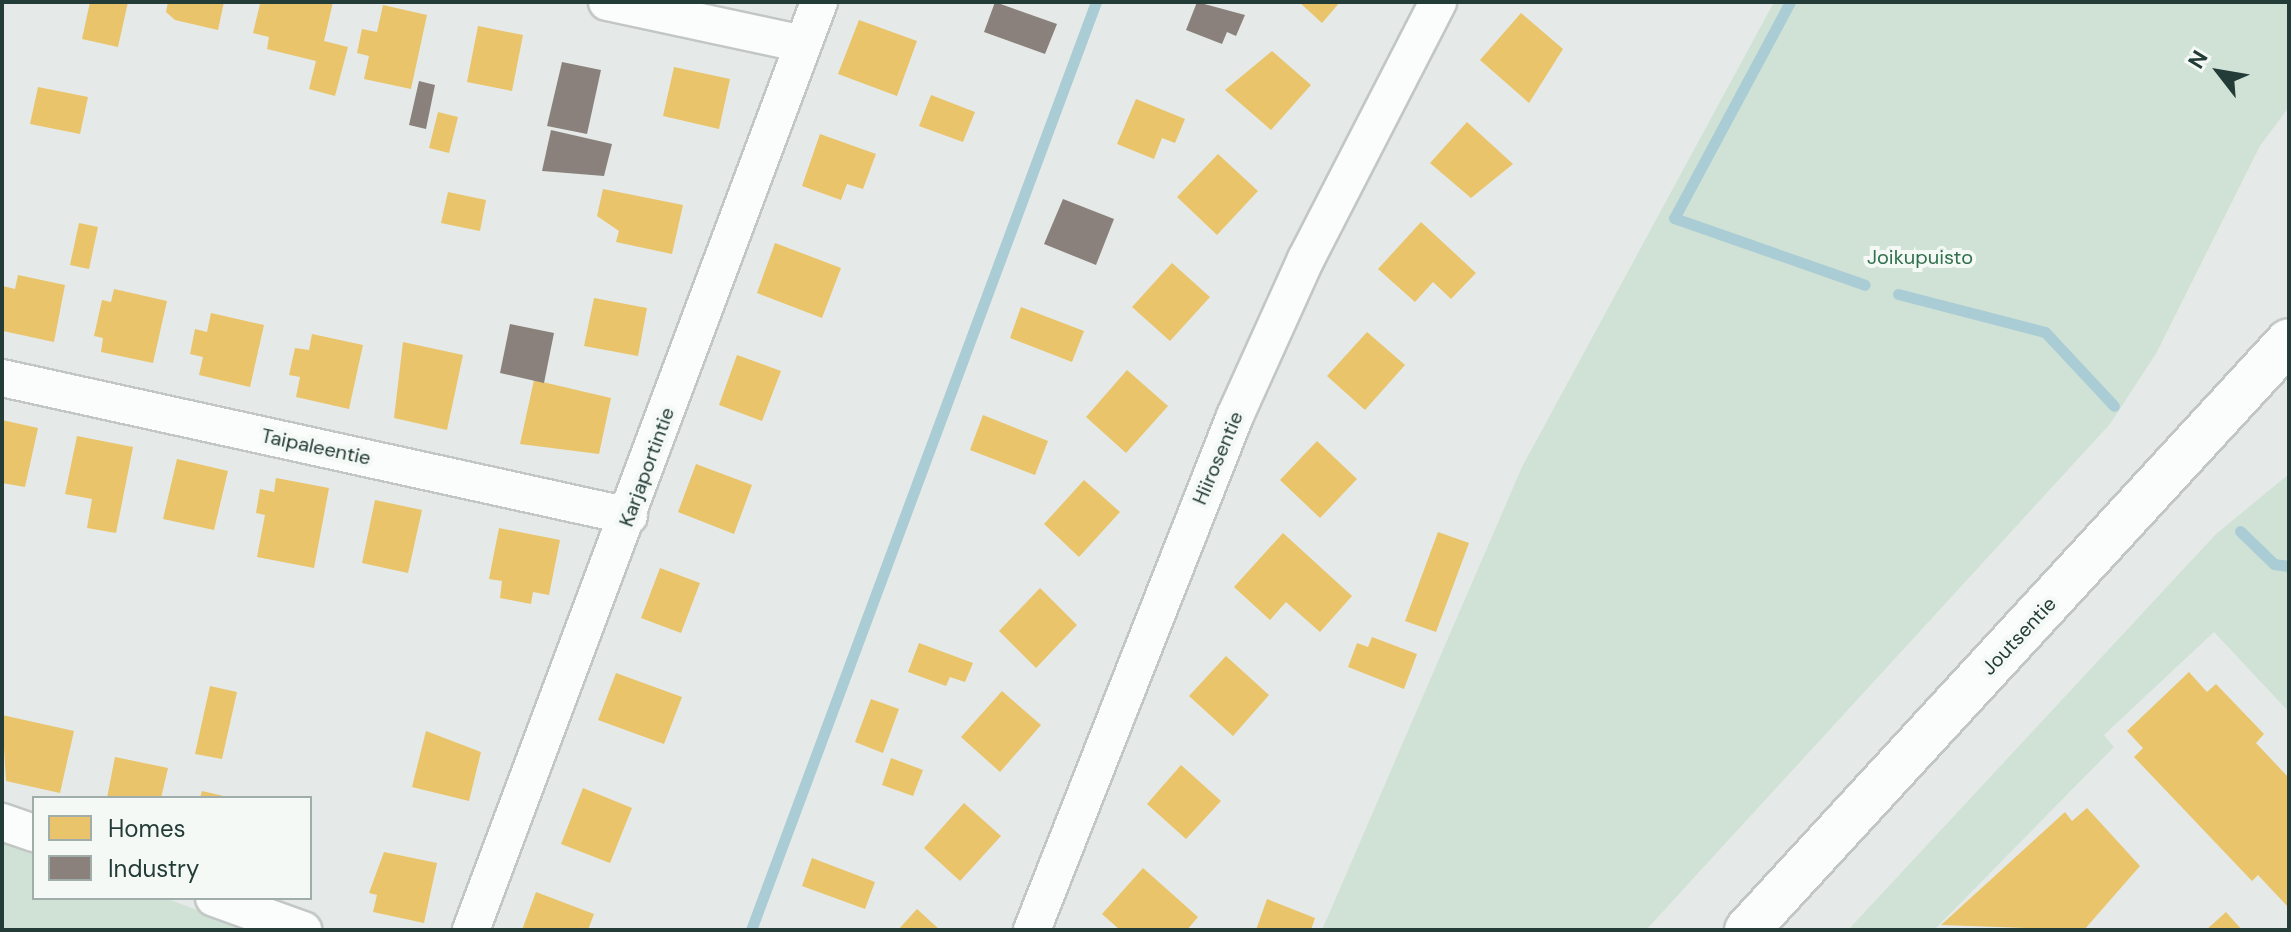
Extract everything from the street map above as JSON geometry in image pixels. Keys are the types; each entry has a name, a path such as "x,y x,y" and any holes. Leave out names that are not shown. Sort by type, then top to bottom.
{"main road":[{"name":"Joutsentie","path":"1747,930 2289,341"}],"street":[{"path":"607,2 803,44"},
{"name":"Karjaportintie","path":"471,930 629,516 819,2"},
{"name":"Hiirosentie","path":"1032,930 1235,416 1438,2"},
{"name":"Taipaleentie","path":"2,378 629,516"},
{"path":"2,822 32,832"},
{"path":"220,900 303,930"}],"green space":[{"name":"Joikupuisto","path":"1774,2 2289,2 2289,107 2260,146 2157,352 2110,424 1646,930 1322,930 1522,467"},
{"path":"2289,474 2289,712 2214,632 2104,735 2114,747 1934,930 1848,930 2216,534"},
{"path":"2,838 32,849 32,900 170,900 251,930 2,930"}],"building: Homes":[{"path":"90,2 128,2 118,47 82,39"},
{"path":"168,2 224,2 218,30 175,20 166,12"},
{"path":"333,2 324,41 348,47 335,96 309,89 316,61 267,49 269,37 253,33 260,4"},
{"path":"1299,2 1340,2 1322,23"},
{"path":"383,5 427,15 411,89 364,79 369,56 357,53 362,29 377,32"},
{"path":"1521,13 1563,49 1529,103 1480,60"},
{"path":"859,20 917,41 897,96 838,74"},
{"path":"478,26 523,35 512,91 467,82"},
{"path":"1272,51 1311,85 1271,130 1225,90"},
{"path":"674,67 730,79 719,129 663,116"},
{"path":"38,87 88,97 80,134 30,124"},
{"path":"931,95 975,112 963,142 919,126"},
{"path":"1136,99 1185,119 1175,143 1162,138 1154,159 1117,144"},
{"path":"438,112 458,117 449,153 429,148"},
{"path":"1467,122 1513,164 1471,198 1430,163"},
{"path":"820,134 876,154 863,189 847,184 841,200 802,186"},
{"path":"1218,154 1258,191 1217,235 1177,197"},
{"path":"603,189 683,205 672,254 616,242 619,231 597,216"},
{"path":"448,192 486,200 480,231 441,223"},
{"path":"1421,222 1476,273 1451,299 1433,282 1415,302 1378,269"},
{"path":"79,223 98,227 89,269 70,265"},
{"path":"775,243 841,268 822,318 757,293"},
{"path":"1172,263 1210,297 1170,341 1132,307"},
{"path":"18,275 65,285 54,342 3,331 3,286 15,289"},
{"path":"114,289 167,301 153,363 101,352 103,338 94,336 102,300 111,302"},
{"path":"594,298 647,308 638,356 584,346"},
{"path":"1021,307 1084,331 1072,362 1010,338"},
{"path":"211,313 264,325 250,387 199,375 203,357 190,354 195,329 207,332"},
{"path":"1367,332 1405,365 1365,410 1327,376"},
{"path":"312,334 363,345 349,409 296,397 300,377 289,375 295,348 309,350"},
{"path":"403,342 463,355 447,430 394,418"},
{"path":"737,355 781,371 762,421 719,405"},
{"path":"1127,370 1168,406 1126,453 1086,417"},
{"path":"534,380 611,398 599,454 520,444"},
{"path":"983,415 1048,441 1035,475 970,450"},
{"path":"2,420 38,428 25,487 2,483"},
{"path":"77,436 133,447 116,533 87,528 92,499 65,494"},
{"path":"1317,441 1357,479 1320,518 1280,480"},
{"path":"177,459 228,471 214,530 163,519"},
{"path":"696,464 752,485 734,534 678,512"},
{"path":"276,478 329,488 314,568 257,557 265,515 256,513 260,489 274,492"},
{"path":"1084,480 1120,512 1079,557 1044,524"},
{"path":"375,500 422,510 408,573 362,563"},
{"path":"499,528 560,540 549,595 533,592 531,604 500,598 502,581 489,579"},
{"path":"1438,532 1469,543 1436,632 1405,621"},
{"path":"1283,533 1352,596 1320,632 1286,602 1270,620 1234,587"},
{"path":"660,568 700,583 681,633 641,618"},
{"path":"1040,588 1077,625 1036,668 999,631"},
{"path":"1372,637 1417,654 1404,689 1348,667 1357,643 1368,647"},
{"path":"919,643 973,663 965,682 950,677 946,686 908,672"},
{"path":"1226,656 1269,695 1233,736 1189,696"},
{"path":"2189,672 2207,692 2216,684 2264,734 2256,743 2289,778 2289,908 2258,875 2252,881 2134,757 2143,748 2127,731"},
{"path":"616,673 682,697 664,744 598,720"},
{"path":"210,686 237,692 222,759 195,754"},
{"path":"1002,691 1041,725 1000,772 961,737"},
{"path":"871,699 899,709 883,753 855,742"},
{"path":"2,715 74,731 60,793 6,781"},
{"path":"426,731 481,752 469,801 412,787"},
{"path":"115,757 168,768 161,796 107,796"},
{"path":"891,758 923,770 913,796 882,785"},
{"path":"1181,765 1221,801 1186,839 1147,804"},
{"path":"583,788 632,808 610,863 561,844"},
{"path":"202,791 224,796 201,796"},
{"path":"964,803 1001,836 960,881 924,848"},
{"path":"2087,808 2140,866 2084,930 1941,925 2065,812 2072,821"},
{"path":"384,852 437,863 424,923 373,912 377,895 369,893"},
{"path":"812,858 875,882 865,909 802,886"},
{"path":"1143,868 1198,917 1187,930 1120,930 1102,914"},
{"path":"536,892 594,914 588,930 522,930"},
{"path":"1267,899 1315,918 1311,930 1256,930"},
{"path":"917,909 940,930 898,930"},
{"path":"2226,912 2242,930 2206,930"}],"building: Industry":[{"path":"995,2 1057,24 1045,54 984,32"},
{"path":"1197,2 1245,15 1236,36 1227,32 1222,44 1186,30"},
{"path":"562,62 601,70 587,134 547,126"},
{"path":"419,81 435,85 426,129 409,125"},
{"path":"551,130 612,144 604,176 542,171"},
{"path":"1063,199 1114,219 1096,265 1044,244"},
{"path":"510,324 554,333 544,383 500,373"}],"waterway":[{"path":"751,930 1096,2"},
{"path":"1790,2 1674,218 1865,285"},
{"path":"1898,294 2045,332 2114,406"},
{"path":"2240,531 2274,564 2289,566"}]}
